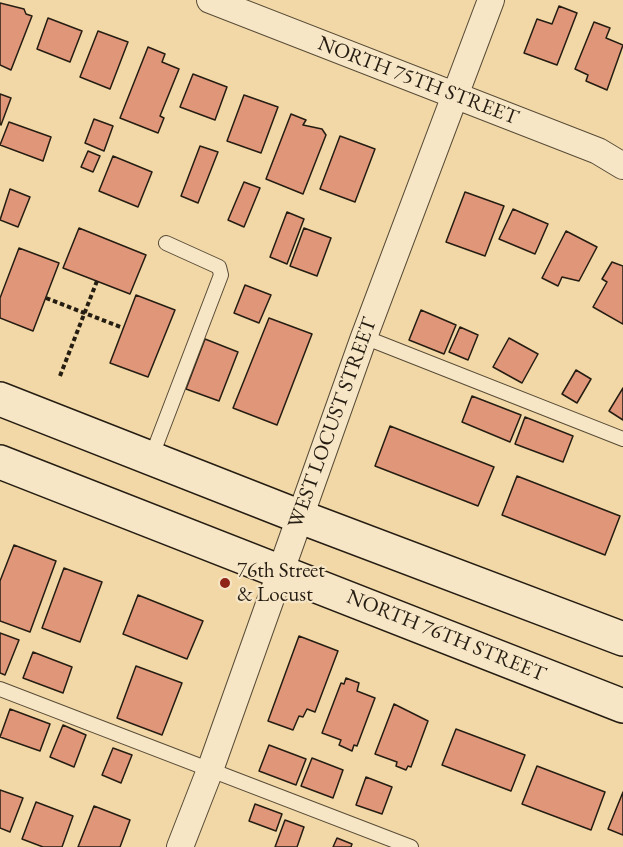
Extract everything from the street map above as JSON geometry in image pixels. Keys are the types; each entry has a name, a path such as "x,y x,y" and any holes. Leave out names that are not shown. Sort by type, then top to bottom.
{"main road":[{"path":"0,399 298,516 623,639"},
{"name":"NORTH 76TH STREET","path":"0,462 623,706"}],"street":[{"name":"NORTH 75TH STREET","path":"210,0 598,151 623,166"},
{"name":"WEST LOCUST STREET","path":"180,847 210,770 298,516 491,0"}],"lane":[{"path":"151,459 220,275 219,267 166,243"},
{"path":"364,337 623,439"},
{"path":"0,689 411,847"}],"path":[{"path":"60,376 97,281"},
{"path":"46,298 123,328"}],"building":[{"path":"0,3 24,9 26,14 32,16 11,70 0,65"},
{"path":"559,6 577,13 557,65 524,53 537,19 552,24"},
{"path":"48,18 82,31 70,62 37,49"},
{"path":"594,22 610,28 606,38 623,45 607,90 586,81 588,75 575,69"},
{"path":"98,31 128,42 110,89 80,77"},
{"path":"148,47 165,54 162,62 179,69 160,116 164,118 158,133 120,118"},
{"path":"193,74 227,87 215,120 180,107"},
{"path":"0,94 11,98 1,125 0,124"},
{"path":"244,95 278,107 261,153 227,141"},
{"path":"291,114 306,120 303,125 322,129 326,135 303,194 266,179"},
{"path":"94,119 113,126 104,151 85,143"},
{"path":"9,122 51,137 43,161 0,145"},
{"path":"340,136 375,149 355,202 320,189"},
{"path":"200,146 218,152 198,203 181,196"},
{"path":"88,151 100,156 93,172 81,167"},
{"path":"113,156 152,172 138,207 99,191"},
{"path":"244,182 260,188 244,227 228,220"},
{"path":"10,189 30,197 18,227 0,220"},
{"path":"465,192 504,206 485,256 446,242"},
{"path":"513,209 548,224 535,254 499,239"},
{"path":"287,212 304,219 287,264 270,257"},
{"path":"79,228 146,255 130,294 63,268"},
{"path":"304,228 331,238 317,276 290,266"},
{"path":"566,231 597,247 579,281 562,277 558,286 542,278"},
{"path":"19,248 59,263 33,331 0,318 0,298"},
{"path":"612,262 623,266 623,324 593,307 607,282 602,279"},
{"path":"245,285 271,295 259,323 234,313"},
{"path":"136,295 175,310 148,377 110,363"},
{"path":"421,310 456,325 444,354 409,340"},
{"path":"269,318 312,334 277,425 233,408"},
{"path":"460,327 478,335 468,360 449,352"},
{"path":"509,338 538,354 522,383 493,367"},
{"path":"205,339 238,352 219,401 186,389"},
{"path":"576,370 591,379 577,403 562,394"},
{"path":"623,388 623,420 609,411"},
{"path":"472,396 521,415 510,442 462,422"},
{"path":"525,417 573,436 563,462 515,444"},
{"path":"390,426 494,467 478,506 375,466"},
{"path":"517,476 620,516 605,555 502,515"},
{"path":"14,545 56,561 30,632 0,621 0,581"},
{"path":"64,568 102,582 80,642 42,628"},
{"path":"138,595 203,621 187,659 123,634"},
{"path":"0,633 19,640 5,675 0,673"},
{"path":"299,636 338,651 315,712 307,709 303,717 299,716 293,730 268,721"},
{"path":"33,652 72,667 63,693 23,678"},
{"path":"136,666 182,683 162,735 117,718"},
{"path":"346,678 359,683 357,691 375,698 357,746 354,745 352,751 339,745 341,740 322,733 341,683 344,684"},
{"path":"394,704 428,721 411,767 408,766 406,770 396,766 397,762 375,754"},
{"path":"10,709 50,724 40,751 0,737"},
{"path":"63,725 86,735 74,767 50,757"},
{"path":"456,729 525,755 511,791 442,765"},
{"path":"269,745 306,759 296,785 259,771"},
{"path":"113,748 132,755 121,783 102,775"},
{"path":"312,758 343,770 333,798 301,786"},
{"path":"537,766 605,792 591,830 522,804"},
{"path":"366,777 392,787 382,814 356,805"},
{"path":"0,790 23,798 10,832 0,828"},
{"path":"623,792 623,835 608,829"},
{"path":"36,802 73,816 62,847 43,847 22,839"},
{"path":"255,804 282,814 276,831 249,821"},
{"path":"94,806 130,820 120,847 78,847"},
{"path":"285,820 304,827 297,847 275,847"},
{"path":"337,838 352,844 351,847 333,847"}],"place":[{"name":"76th Street & Locust","path":"225,583"}]}
